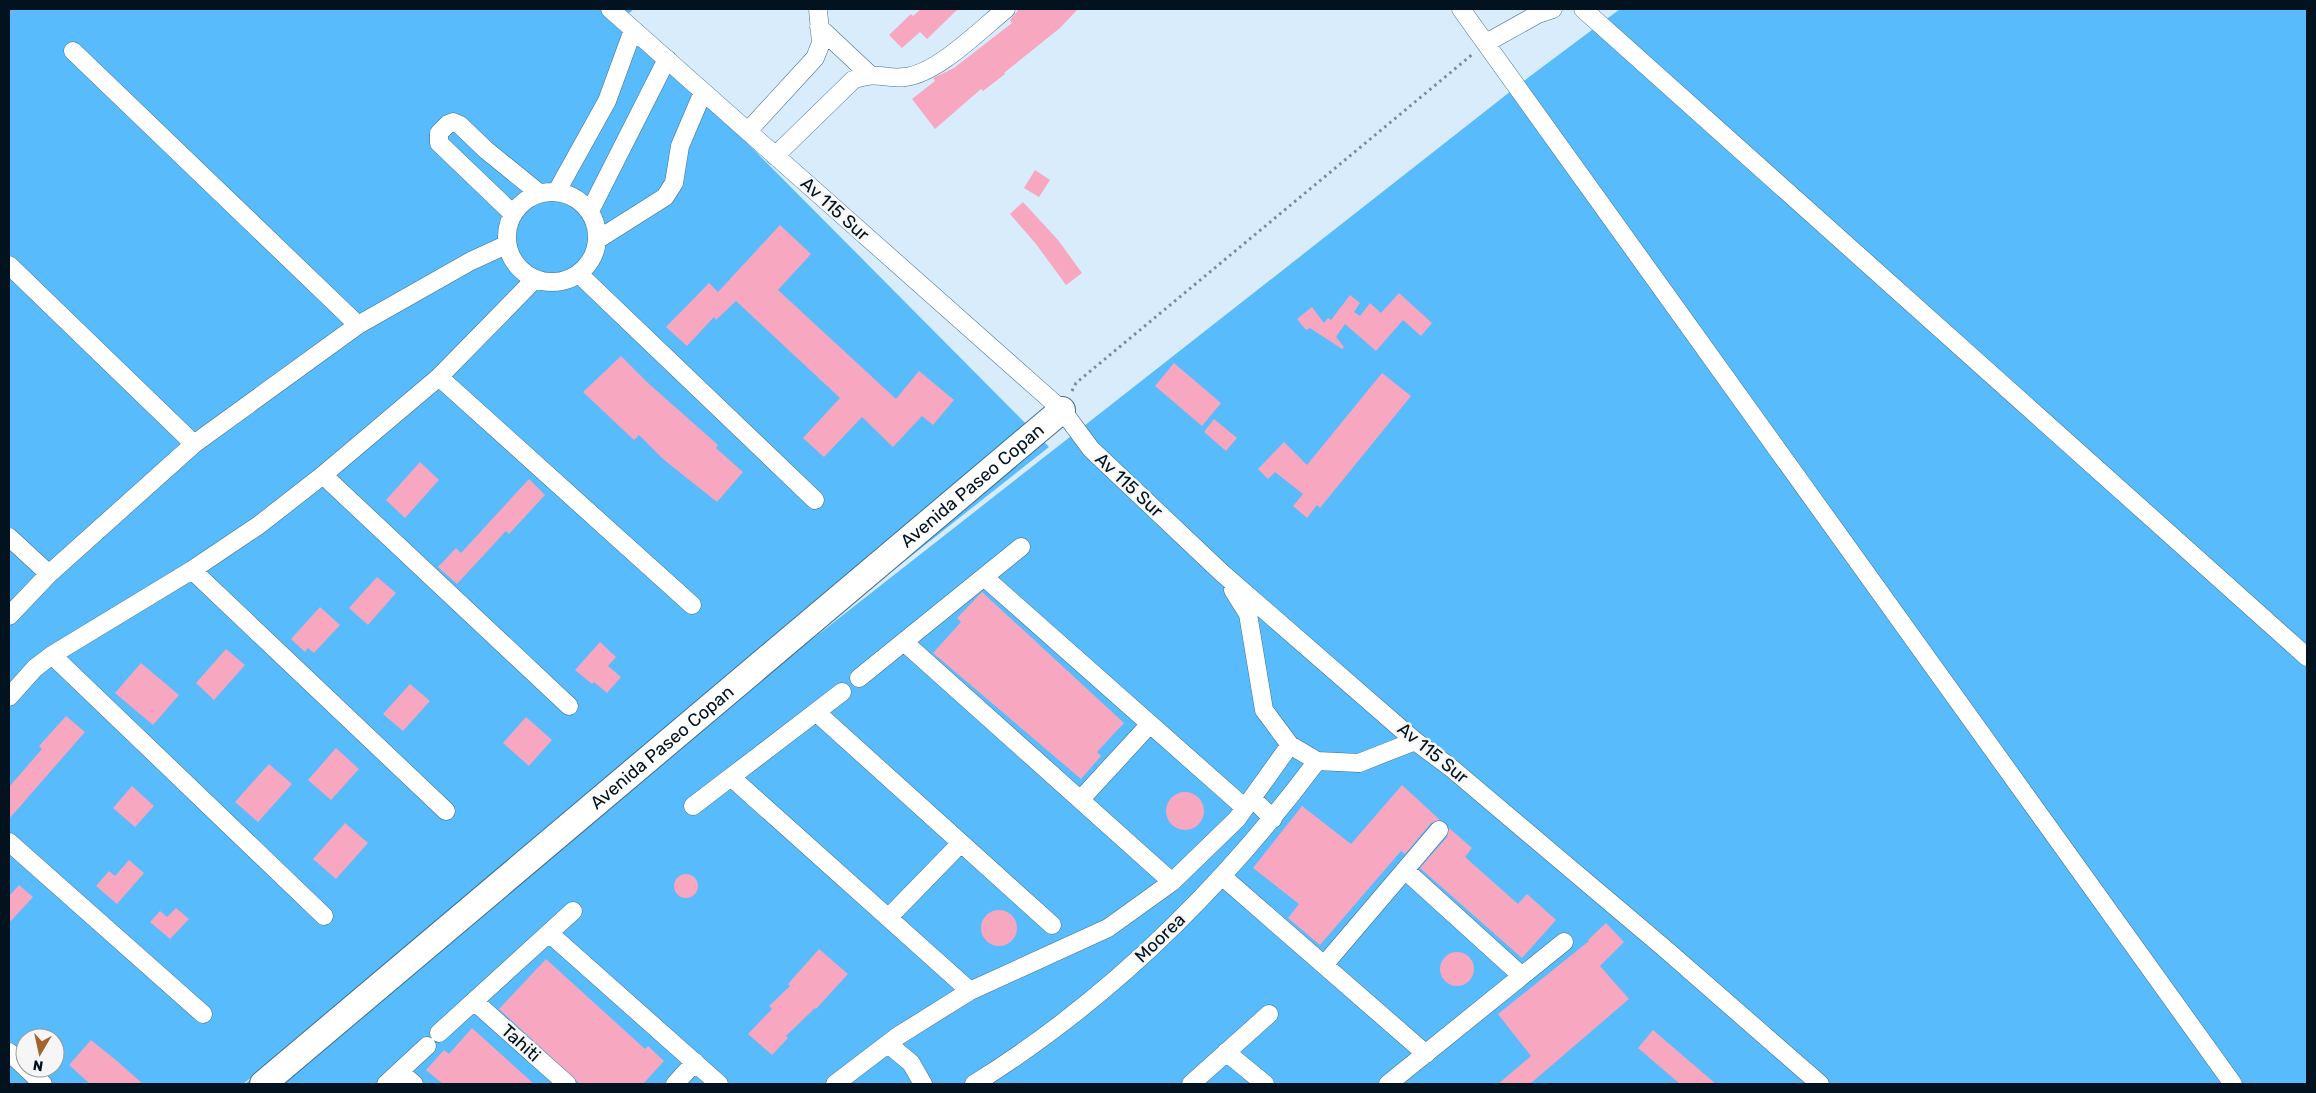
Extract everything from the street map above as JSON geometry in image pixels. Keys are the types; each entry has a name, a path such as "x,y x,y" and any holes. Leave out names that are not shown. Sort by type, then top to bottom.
{"main road":[{"name":"Avenida Paseo Copan","path":"263,1084 1062,410"}],"street":[{"name":"Av 115 Sur","path":"610,9 1062,410 1090,449 1222,573 1415,741 1450,767 1663,947 1820,1084"},
{"path":"748,131 815,58 821,43 818,9"},
{"path":"775,156 853,80 869,74 905,78 932,69 1006,9"},
{"path":"1461,9 2233,1084"},
{"path":"1486,43 1538,14 1552,9"},
{"path":"1583,9 2307,657"},
{"path":"819,27 869,74"},
{"path":"558,191 607,101 633,30"},
{"path":"73,51 358,325"},
{"path":"590,211 667,59"},
{"path":"597,240 665,197 674,183 680,146 703,92"},
{"path":"512,213 439,143 439,133 448,124 453,122 460,125 486,150 539,193"},
{"path":"466,168 486,150"},
{"path":"558,191 581,202 590,211 596,226 597,240 592,258 579,274 568,280 551,282 535,279 521,271 511,258 506,245 507,226 512,213 524,202 539,193 558,191"},
{"path":"9,616 49,574 194,444 358,325 471,260 506,245"},
{"path":"9,265 194,444"},
{"path":"579,274 815,500"},
{"path":"10,694 35,668 52,656 192,570 258,525 322,476 439,377 535,279"},
{"path":"439,377 692,605"},
{"path":"322,476 569,706"},
{"path":"9,537 49,574"},
{"path":"860,678 1021,547"},
{"path":"192,570 446,811"},
{"path":"1222,573 1248,614 1264,710 1290,745 1317,761 1359,763 1415,741"},
{"path":"984,577 1150,724 1248,803 1273,819"},
{"path":"904,642 1172,882"},
{"path":"52,656 324,916"},
{"path":"693,806 842,692"},
{"path":"816,712 1052,925"},
{"path":"1081,799 1150,724"},
{"path":"839,1083 888,1044 970,991 1108,928 1172,882 1237,819 1290,745"},
{"name":"Moorea","path":"974,1084 995,1079 1016,1058 1118,979 1223,877 1273,819 1317,761"},
{"path":"731,777 970,991"},
{"path":"1324,965 1439,830"},
{"path":"9,842 203,1014"},
{"path":"889,917 961,843"},
{"path":"1405,870 1522,976"},
{"path":"1223,877 1426,1054"},
{"path":"386,1084 573,911"},
{"path":"550,933 719,1084"},
{"path":"1388,1084 1564,942"},
{"name":"Tahiti","path":"474,1002 567,1084"},
{"path":"1191,1084 1269,1014"},
{"path":"888,1044 911,1064 923,1084"},
{"path":"1226,1052 1265,1084"},
{"path":"675,1084 695,1062"},
{"path":"400,1072 414,1084"}],"path":[{"path":"1062,410 1076,383 1486,43"}],"shaded area":[{"path":"9,9 634,9 623,18 1049,447 243,1084 9,1084"},
{"path":"1620,9 2307,9 2307,1084 245,1084 1529,77"}],"building":[{"path":"921,9 958,9 927,39 920,32 902,48 889,35 911,14 913,16"},
{"path":"1019,9 1078,9 1060,28 983,91 981,89 935,129 912,99 935,81 933,78 954,68 1012,23 1010,20"},
{"path":"1035,170 1050,180 1039,197 1024,188"},
{"path":"1023,202 1058,240 1082,273 1066,285 1036,244 1010,214"},
{"path":"780,225 811,254 778,290 896,399 919,371 954,400 933,425 922,416 893,447 862,417 824,457 803,438 840,398 736,301 716,320 714,317 687,346 666,327 709,283 718,292"},
{"path":"1399,293 1432,323 1421,336 1403,320 1376,351 1345,324 1336,337 1344,347 1342,349 1310,328 1306,330 1297,319 1312,307 1324,323 1328,318 1331,320 1350,295 1360,303 1354,312 1360,316 1370,303 1381,313"},
{"path":"621,356 648,383 718,445 716,448 743,472 717,502 663,459 639,435 634,440 583,392"},
{"path":"1174,363 1221,403 1202,426 1155,386"},
{"path":"1382,373 1411,396 1320,508 1317,505 1307,518 1293,506 1303,494 1275,472 1268,479 1258,469 1284,442 1307,465"},
{"path":"1214,419 1237,438 1226,451 1204,432"},
{"path":"420,462 439,480 405,518 386,500"},
{"path":"529,479 545,495 509,534 506,531 457,584 438,567 456,548 461,553"},
{"path":"377,577 396,593 368,625 349,608"},
{"path":"982,592 1124,723 1097,752 1101,756 1081,779 933,653 961,622 957,618"},
{"path":"320,607 340,625 314,653 308,648 305,652 291,639"},
{"path":"600,642 616,657 608,666 621,677 607,693 575,670"},
{"path":"226,649 245,665 214,700 196,683"},
{"path":"141,663 179,695 153,725 115,693"},
{"path":"410,684 430,701 403,731 383,714"},
{"path":"66,716 85,732 9,819 9,787 42,749 39,746"},
{"path":"526,717 552,740 529,766 503,743"},
{"path":"336,748 359,769 331,800 308,780"},
{"path":"269,764 292,784 258,822 235,802"},
{"path":"1402,785 1440,820 1431,823 1405,854 1401,851 1320,945 1288,918 1299,904 1253,868 1302,806 1351,844"},
{"path":"132,786 154,806 135,827 113,808"},
{"path":"1185,792 1198,798 1204,811 1198,824 1185,830 1172,824 1166,811 1172,798"},
{"path":"345,823 368,843 336,879 313,859"},
{"path":"1449,828 1472,848 1465,857 1518,904 1527,894 1556,920 1522,958 1420,868 1447,837"},
{"path":"129,860 144,873 117,904 96,886 109,871 115,876"},
{"path":"686,874 695,877 698,886 695,895 686,898 677,895 674,886 677,877"},
{"path":"19,885 33,897 9,923 9,896"},
{"path":"176,908 189,919 170,939 150,922 160,911 167,917"},
{"path":"999,910 1012,915 1017,928 1012,941 999,946 986,941 981,928 986,915"},
{"path":"1606,923 1624,942 1600,966 1629,999 1530,1084 1498,1084 1531,1056 1498,1014 1589,941"},
{"path":"819,949 848,974 816,1009 786,1036 788,1038 772,1055 748,1034 772,1009 769,1006 790,986 788,984"},
{"path":"1457,952 1464,953 1469,957 1473,962 1473,976 1469,981 1464,985 1457,986 1450,985 1445,981 1441,976 1440,969 1441,962 1445,957 1450,953"},
{"path":"546,959 645,1049 648,1046 664,1061 643,1084 580,1084 499,1009"},
{"path":"472,1028 534,1084 443,1084 426,1070 444,1050 449,1054"},
{"path":"1653,1030 1716,1084 1680,1084 1638,1048"},
{"path":"91,1040 143,1084 90,1084 69,1065"}]}
